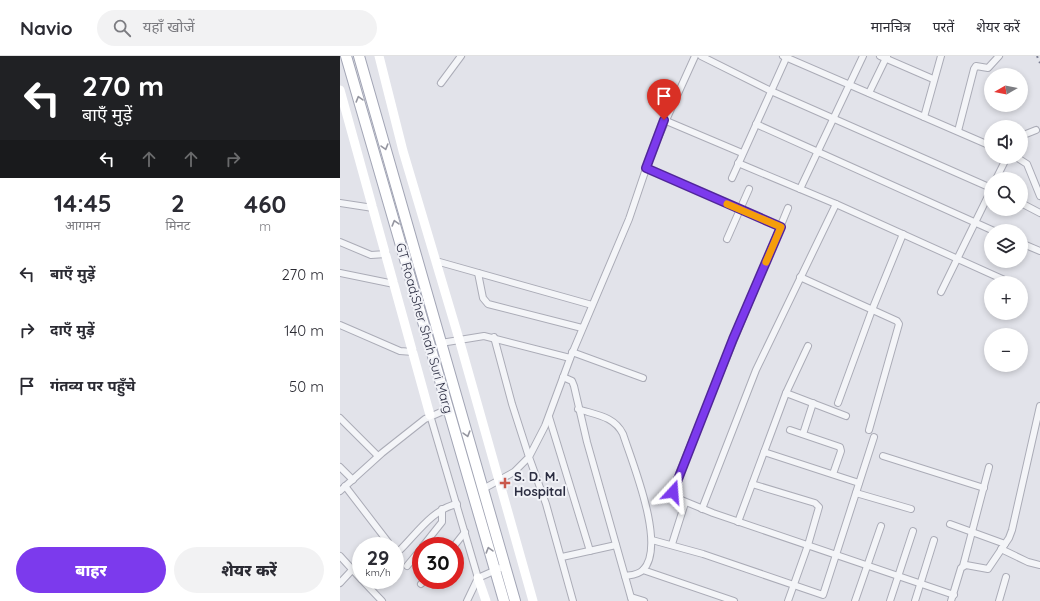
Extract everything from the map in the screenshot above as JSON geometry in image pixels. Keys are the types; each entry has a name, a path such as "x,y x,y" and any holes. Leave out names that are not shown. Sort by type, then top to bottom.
{"main road":[{"name":"GT Road;Sher Shah Suri Marg","path":"346,56 448,409 500,567 515,601"},
{"name":"GT Road;Sher Shah Suri Marg","path":"359,56 483,489 500,567 504,601"},
{"path":"379,56 403,151 459,339 533,601"},
{"path":"340,90 430,415"},
{"path":"478,578 486,601"}],"street":[{"path":"441,83 461,56"},
{"path":"483,489 514,472 529,457 549,416 571,355 629,219 664,120 695,56"},
{"path":"700,56 771,91 984,186"},
{"path":"732,178 785,56 984,143"},
{"path":"800,189 863,56"},
{"path":"924,117 933,79 941,56"},
{"path":"958,132 974,68 976,66 988,68 999,56"},
{"path":"869,93 884,57 933,79"},
{"path":"664,120 742,153"},
{"path":"756,124 817,153 901,188 984,226"},
{"path":"1028,133 1036,130"},
{"path":"738,162 836,204 995,276"},
{"path":"1027,164 1040,196"},
{"path":"646,168 781,227"},
{"path":"727,239 749,189"},
{"path":"340,203 373,208"},
{"path":"941,292 984,203"},
{"path":"702,509 756,370 836,204"},
{"path":"1028,207 1040,213"},
{"path":"788,208 733,339 674,488 674,498 738,522 868,565 920,584 952,598 960,571 963,566 989,467"},
{"path":"838,402 872,310 903,234"},
{"path":"340,242 371,255 386,254"},
{"path":"1028,246 1040,251"},
{"path":"436,261 592,305"},
{"path":"478,273 483,298 488,304 582,328"},
{"path":"340,274 394,284"},
{"path":"800,277 897,321 900,327 869,430"},
{"path":"340,325 400,351 413,352"},
{"path":"441,343 475,336 494,337 571,355 643,378"},
{"path":"494,337 512,404 546,504 562,557 573,601"},
{"path":"738,522 786,393 808,346"},
{"path":"563,377 573,382 578,408 632,599 644,601"},
{"path":"786,393 846,416"},
{"path":"803,434 813,403"},
{"path":"963,566 988,569 1003,547 1012,530 1019,506 1040,406"},
{"path":"578,408 609,419 619,425 646,506 652,540 647,564 643,570"},
{"path":"340,491 378,456 430,415 448,409"},
{"path":"430,415 478,578"},
{"path":"549,416 590,551"},
{"path":"340,418 378,456"},
{"path":"790,430 840,447 841,451 833,474"},
{"path":"652,540 672,544 794,585 822,598 874,437"},
{"path":"764,452 859,483"},
{"path":"883,456 984,488"},
{"path":"340,467 353,480"},
{"path":"752,484 818,505 819,513 788,601"},
{"path":"346,486 384,537"},
{"path":"856,493 911,509"},
{"path":"672,544 685,503"},
{"path":"404,546 442,509 457,504"},
{"path":"430,537 442,522 442,509"},
{"path":"950,524 972,532 1003,547 1028,562 1040,565"},
{"path":"855,601 880,526"},
{"path":"890,601 913,531"},
{"path":"461,537 465,532"},
{"path":"915,601 934,540"},
{"path":"562,557 616,544"},
{"path":"340,556 352,570 340,583"},
{"path":"407,566 412,560"},
{"path":"467,601 478,578 500,567"},
{"path":"625,576 643,570 734,601"},
{"path":"999,601 1006,577"},
{"path":"370,589 380,600"}],"railway":[{"path":"1037,56 1040,63"}],"slow traffic":[{"path":"727,204 781,227 766,262"}],"place":[{"name":"S. D. M. Hospital","path":"505,483"}],"route":[{"path":"664,120 646,168 781,227 733,339 673,492"}]}
